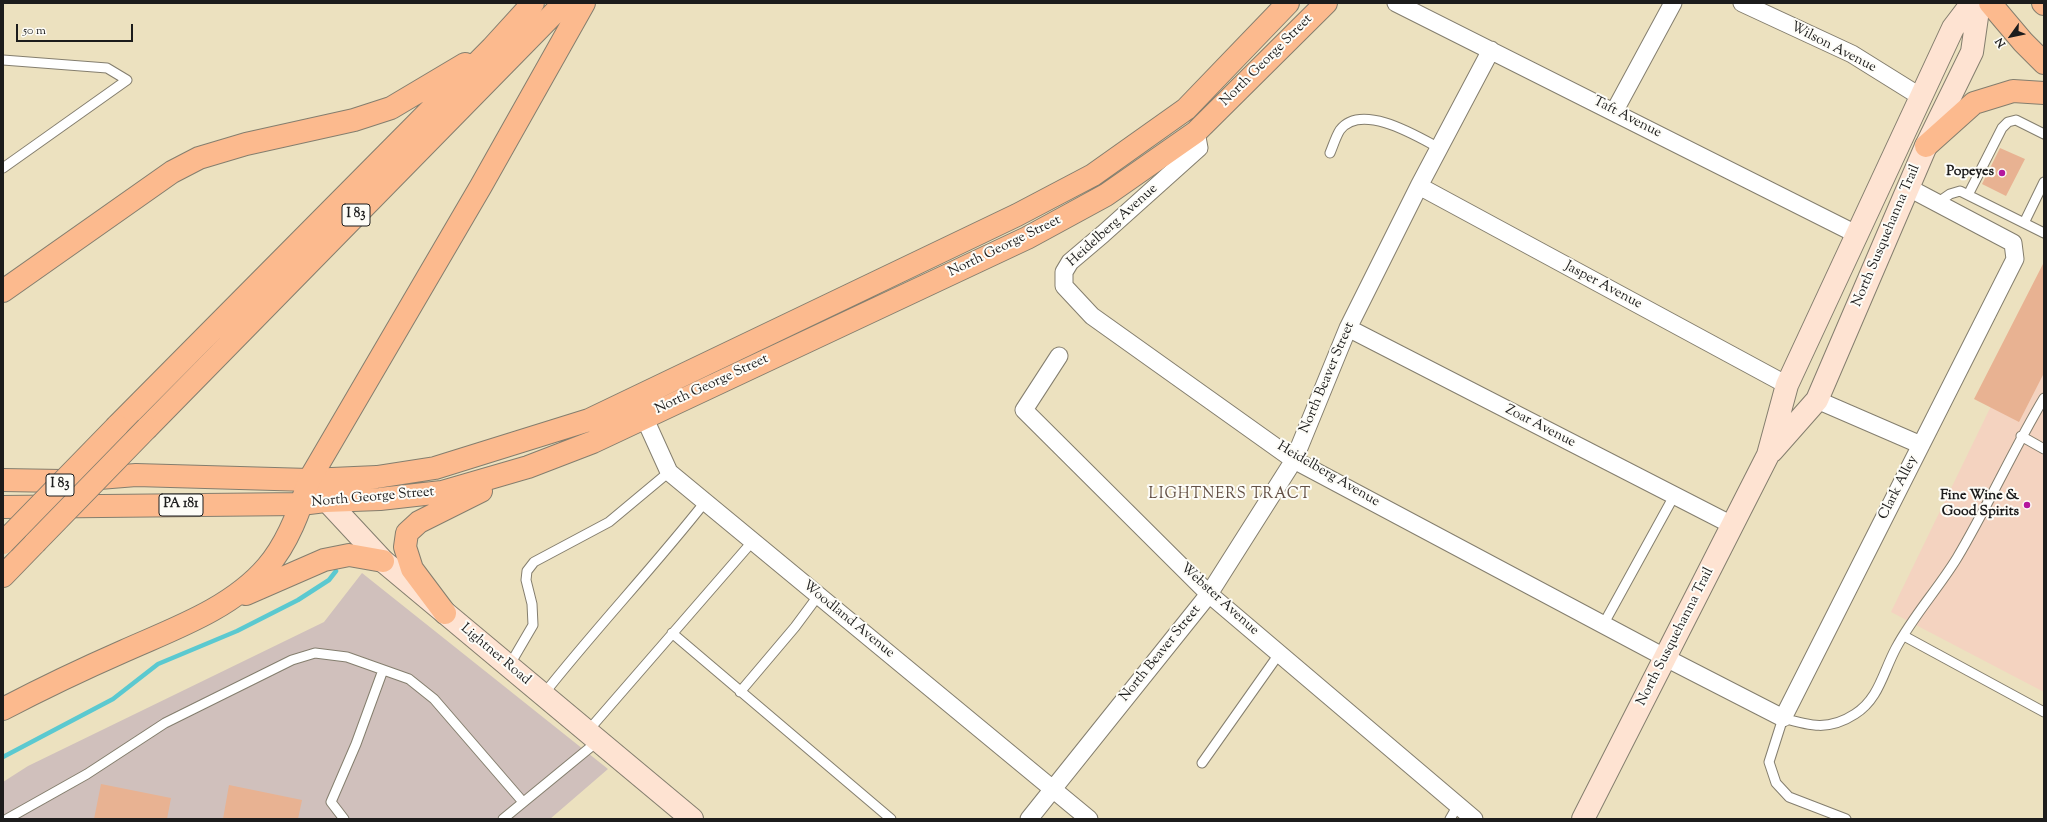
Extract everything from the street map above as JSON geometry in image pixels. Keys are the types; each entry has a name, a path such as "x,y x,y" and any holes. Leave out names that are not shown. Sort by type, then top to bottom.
{"main road":[{"name":"I 83","path":"3,544 117,426 492,48 533,3"},
{"name":"I 83","path":"3,576 564,3"},
{"path":"229,601 267,567 284,541 301,504 309,480 477,193 584,3"},
{"name":"North George Street","path":"3,507 301,504 325,501 380,499 442,492 528,466 593,442 640,408 1093,175 1186,109 1288,3"},
{"name":"North George Street","path":"3,480 62,481 136,475 309,480 377,477 435,468 588,420 640,408 1027,238 1106,195 1196,132 1326,3"},
{"name":"North Susquehanna Trail","path":"1583,819 1768,455 1787,386 1953,28 1972,3"},
{"name":"North Susquehanna Trail","path":"1768,455 1817,400 1926,146 1972,52 1979,3"},
{"path":"1990,3 2023,42 2044,63"},
{"path":"3,291 172,172 199,158 246,144 354,120 391,108 492,48"},
{"path":"1926,146 1974,103 2013,91 2044,93"},
{"path":"445,613 412,569 405,547 407,533 419,522 528,466"},
{"name":"Lightner Road","path":"309,480 325,501 383,561 508,668 692,819"},
{"path":"3,709 49,684 173,630 229,601 324,560 349,555 383,561"}],"street":[{"name":"Taft Avenue","path":"1396,3 1858,235"},
{"path":"1614,112 1673,3"},
{"name":"Wilson Avenue","path":"1742,3 1852,54 1921,97"},
{"name":"North Beaver Street","path":"1029,819 1209,594 1294,460 1348,328 1419,186 1491,50"},
{"name":"Heidelberg Avenue","path":"1196,132 1199,148 1070,262 1064,272 1064,286 1092,316 1294,460 1603,625 1783,718"},
{"name":"Jasper Avenue","path":"1419,186 1787,386"},
{"path":"1909,188 1937,203"},
{"name":"Clark Alley","path":"1783,718 2015,258 2013,243 1937,203"},
{"name":"Zoar Avenue","path":"1348,328 1732,526"},
{"name":"Webster Avenue","path":"1059,356 1024,410 1209,594 1279,654 1454,812 1474,819"},
{"path":"1817,400 1921,445"},
{"name":"Woodland Avenue","path":"640,408 669,472 1089,819"}],"lane":[{"path":"3,60 107,68 127,80 3,168"},
{"path":"1330,153 1340,130 1350,121 1368,120 1395,125 1439,148"},
{"path":"1968,195 2002,128 2008,122 2016,120 2044,134"},
{"path":"2024,222 2044,182"},
{"path":"1937,203 1950,194 1960,191 2044,233"},
{"path":"1846,819 1789,797 1776,783 1769,762 1783,718 1821,727 1837,724 1855,715 1868,704 1879,688 1896,648 1957,558 2021,436 2044,398"},
{"path":"2021,436 2044,449"},
{"path":"508,668 534,625 532,604 526,580 527,571 534,562 609,522 669,472"},
{"path":"1603,625 1674,496"},
{"path":"542,696 581,647 672,544 705,502"},
{"path":"503,819 592,737 672,633 752,542"},
{"path":"740,692 795,627 818,596"},
{"path":"672,633 890,819"},
{"path":"1904,636 2044,712"},
{"path":"6,819 87,774 165,723 292,660 315,653 347,657 409,679 434,699 523,802"},
{"path":"1202,763 1279,654"},
{"path":"344,819 331,802 356,744 383,670"}],"shaded area":[{"path":"2044,297 2044,692 1891,612"},
{"path":"362,573 608,769 550,819 3,819 3,782 28,766 324,622"}],"building":[{"path":"2000,148 2025,159 2006,196 1982,184"},
{"path":"2044,262 2044,373 2019,422 1974,399"},
{"path":"101,784 171,798 167,819 94,819"},
{"path":"229,785 302,800 298,819 223,819"}],"waterway":[{"path":"3,757 113,699 158,664 237,631 298,600 329,580 336,571"}],"place":[{"name":"Popeyes","path":"2002,173"},
{"name":"Fine Wine & Good Spirits","path":"2027,505"}],"district":[{"name":"LIGHTNERS TRACT","path":"1230,495"}]}
